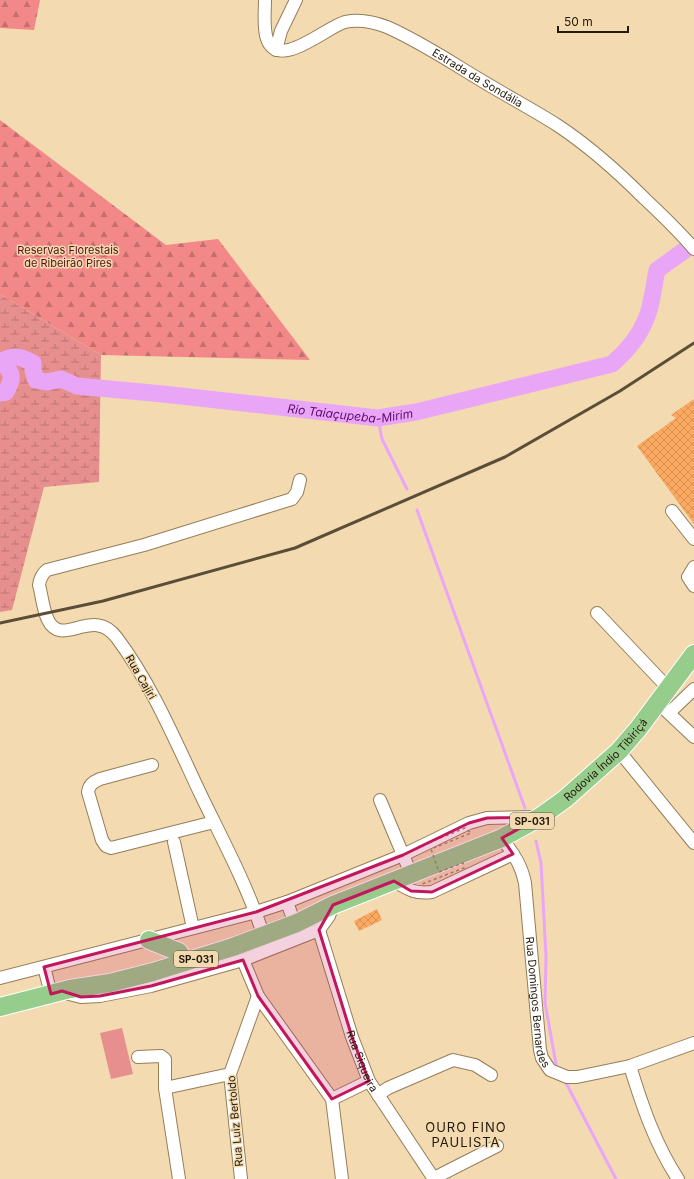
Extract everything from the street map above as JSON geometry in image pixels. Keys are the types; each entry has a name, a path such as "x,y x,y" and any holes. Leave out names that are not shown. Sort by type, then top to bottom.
{"highway":[{"name":"Rodovia Índio Tibiriçá","path":"0,1007 61,991 110,983 153,972 226,949 297,923 316,912 333,905 409,880 502,838 540,817 565,799 619,751 638,729 664,708 669,688 694,654"},
{"name":"Rodovia Índio Tibiriçá","path":"61,991 93,978 179,952 290,909 316,912"},
{"path":"149,940 179,952"}],"street":[{"path":"265,0 266,38 271,46 276,50 281,31 296,0"},
{"name":"Estrada da Sondália","path":"276,50 291,50 345,22 362,20 379,24 397,32 558,126 588,148 626,180 679,231 694,249"},
{"name":"Rua Cajiri","path":"259,920 159,707 140,673 117,637 111,630 99,624 93,624 69,631 57,629 48,620 39,585 42,574 47,570 144,546 292,500 297,492 300,480"},
{"path":"672,511 694,539"},
{"path":"694,567 688,577 694,586"},
{"path":"597,613 669,688"},
{"path":"694,689 664,708 694,737"},
{"path":"619,751 694,842"},
{"path":"152,765 100,779 95,781 89,788 88,792 102,840 106,846 111,848 214,822"},
{"path":"380,800 403,855 411,891 422,893 432,892 513,854"},
{"path":"290,909 469,823 486,818 540,817"},
{"name":"Rua Domingos Bernardes","path":"502,838 522,869 525,883 540,1050 545,1065 550,1070 567,1077 577,1077 630,1066 694,1043"},
{"path":"174,842 193,928"},
{"path":"44,967 61,991 81,997 100,996 151,986 243,960 319,930 330,916 333,905"},
{"path":"0,978 193,928 259,920"},
{"name":"Rua Siqueira","path":"319,930 352,1037 369,1081 434,1178"},
{"path":"243,960 258,996 332,1098 342,1179"},
{"name":"Rua Luiz Bertoldo","path":"241,1179 230,1074 258,996"},
{"path":"138,1057 161,1056 164,1057 166,1062 165,1088 179,1179"},
{"path":"378,1094 388,1088 453,1060 475,1065 491,1075"},
{"path":"630,1066 654,1135 667,1162 678,1179"},
{"path":"165,1088 230,1074"},
{"path":"332,1098 369,1081"},
{"path":"434,1178 497,1146"}],"path":[{"path":"409,880 464,868 463,863 439,872 431,849 471,833 465,828 418,847"}],"highlighted area":[{"path":"540,817 502,838 513,854 432,892 411,891 394,881 333,905 319,930 352,1037 369,1081 332,1099 258,996 243,960 151,986 100,996 81,997 62,991 51,994 44,967 256,912 403,855 469,823 487,818"}],"green space":[{"path":"0,0 40,0 34,30 0,28"},
{"name":"Reservas Florestais de Ribeirão Pires","path":"0,120 166,245 218,239 310,360 101,355 0,294"},
{"path":"0,294 101,355 99,482 44,487 12,610 0,612"},
{"path":"122,1028 133,1074 111,1079 100,1033"}],"building":[{"path":"694,399 694,524 637,446 676,418 671,415"},
{"path":"377,909 382,920 359,931 354,921"}],"waterway":[{"name":"Rio Taiaçupeba-Mirim","path":"0,393 6,392 11,379 10,373 2,361 18,357 33,363 33,370 36,380 47,382 61,379 77,386 378,418 416,412 612,364 632,343 643,326 650,308 657,270 685,250"},
{"path":"378,418 382,439 407,489"},
{"path":"417,510 525,808"},
{"path":"536,841 541,863 546,956 545,1003 556,1064"},
{"path":"565,1081 616,1179"}],"railway":[{"path":"0,623 103,601 295,548 505,457 620,391 694,343"}],"district":[{"name":"OURO FINO PAULISTA","path":"466,1134"}]}
